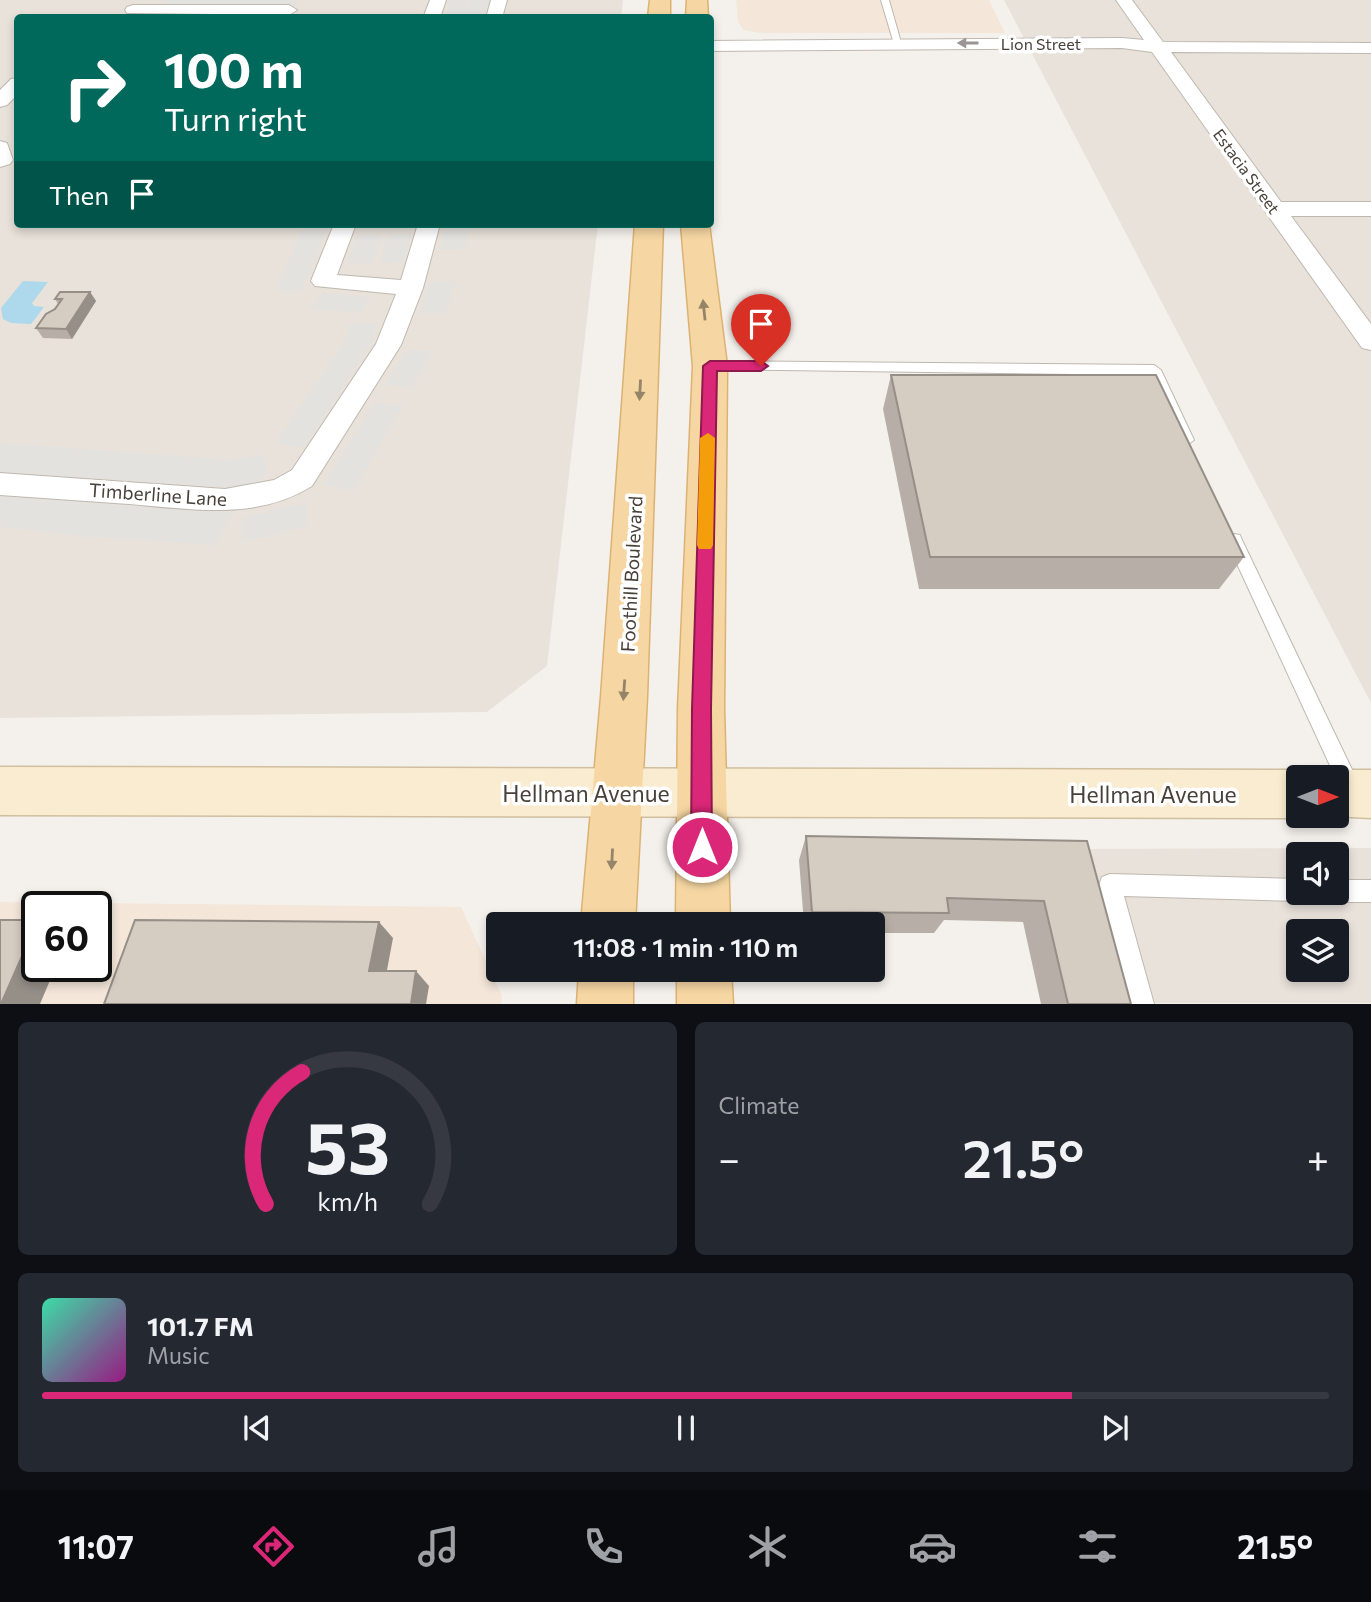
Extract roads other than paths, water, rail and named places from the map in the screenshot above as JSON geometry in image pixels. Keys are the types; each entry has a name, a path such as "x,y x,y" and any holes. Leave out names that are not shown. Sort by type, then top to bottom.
{"main road":[{"name":"Foothill Boulevard","path":"609,912 624,697 649,228"},
{"path":"695,228 710,366 701,794 703,912"},
{"path":"605,1003 606,982"},
{"path":"704,982 705,1003"}],"street":[{"name":"Estacia Street","path":"1124,0 1371,342"},
{"path":"127,5 289,10"},
{"name":"Lion Street","path":"714,46 1122,43 1158,47 1371,47"},
{"path":"0,101 14,87"},
{"path":"1274,209 1371,209"},
{"path":"343,228 323,281 411,288"},
{"name":"Timberline Lane","path":"0,484 225,500 252,498 289,487 302,478 388,345 411,288 428,228"},
{"name":"Hellman Avenue","path":"0,791 1286,794"}],"lane":[{"path":"886,0 899,44"},
{"path":"710,366 1154,370 1194,455"},
{"path":"1228,528 1354,794"},
{"path":"1143,1003 1110,885 1286,890"},
{"path":"1349,891 1371,891"}],"water":[{"path":"23,281 48,282 32,303 34,306 44,307 31,324 11,323 3,319 1,308"}]}
